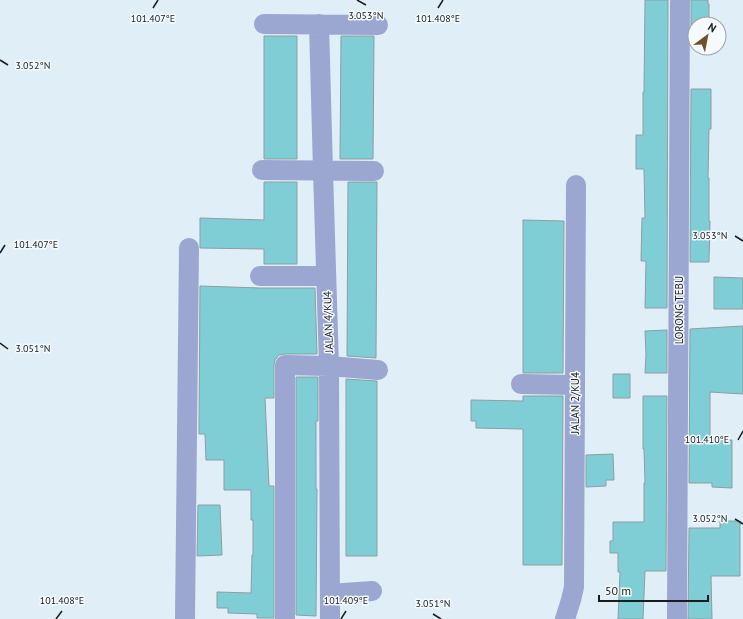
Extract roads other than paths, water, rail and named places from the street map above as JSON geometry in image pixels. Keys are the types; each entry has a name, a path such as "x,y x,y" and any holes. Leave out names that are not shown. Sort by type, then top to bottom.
{"street":[{"name":"LORONG TEBU","path":"677,619 680,0"},
{"path":"264,24 378,26"},
{"name":"JALAN 4/KU4","path":"319,24 329,366 330,619"},
{"path":"262,170 374,171"},
{"name":"JALAN 2/KU4","path":"565,619 574,587 576,185"},
{"path":"185,619 189,248"},
{"path":"260,276 326,276"},
{"path":"285,619 285,365 329,366 378,370"},
{"path":"521,384 575,385"},
{"path":"330,594 372,591"}]}
